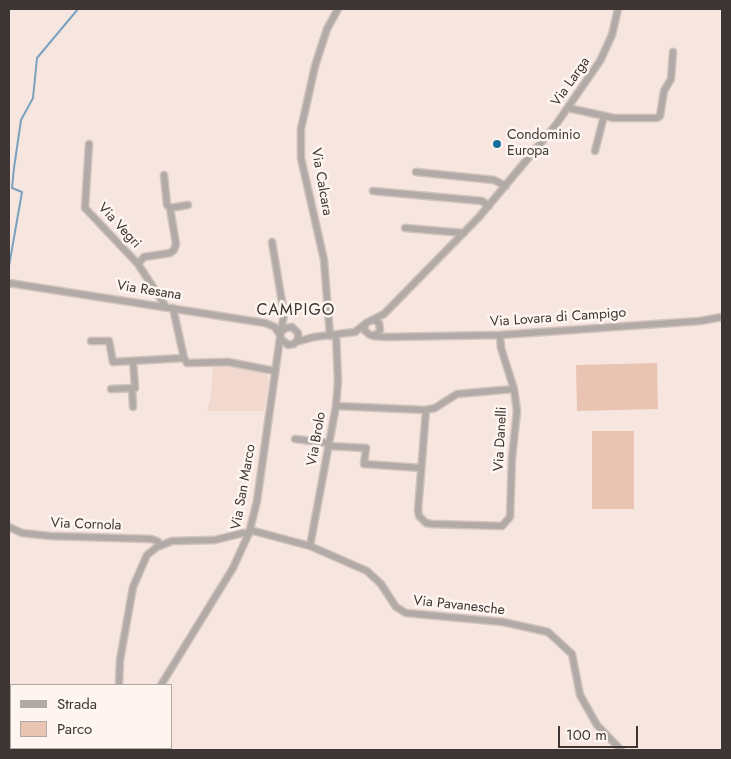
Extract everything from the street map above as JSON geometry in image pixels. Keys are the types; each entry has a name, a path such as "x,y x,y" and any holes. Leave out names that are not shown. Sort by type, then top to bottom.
{"street":[{"name":"Via Calcara","path":"336,335 324,260 301,158 301,138 305,103 315,66 327,29 338,9"},
{"name":"Via Larga","path":"378,324 386,312 489,206 568,108 600,61 612,35 618,9"},
{"path":"568,108 626,119 657,118 660,116 664,91 671,79 673,52"},
{"path":"595,151 604,116"},
{"name":"Via Vegri","path":"89,144 84,208 138,264 166,307"},
{"path":"416,172 494,180 506,186"},
{"path":"164,175 167,205 170,208 188,205"},
{"path":"374,191 480,201 489,206"},
{"name":"Via Vegri","path":"138,264 144,257 170,253 174,250 176,244 170,208"},
{"path":"405,228 464,233"},
{"path":"272,242 286,331 283,342 294,343 298,336 286,331"},
{"name":"Via Resana","path":"9,283 174,308 272,325 286,331"},
{"path":"174,308 184,358 187,363 228,362 275,371"},
{"name":"Via Lovara di Campigo","path":"336,335 500,335 694,322 722,317"},
{"name":"Via Lovara di Campigo","path":"294,343 316,337 359,331 369,320 378,324"},
{"path":"365,324 365,332 372,336 378,324"},
{"path":"378,324 384,334 394,336"},
{"name":"Via Lovara di Campigo","path":"286,331 316,337"},
{"name":"Via San Marco","path":"162,684 233,568 250,532 275,371 286,331"},
{"name":"Via Brolo","path":"310,546 336,406 338,380 336,335"},
{"name":"Via Danelli","path":"421,468 418,510 426,523 496,527 505,524 510,517 512,458 516,416 514,389 501,348 500,335"},
{"path":"90,341 109,341 113,362 184,358"},
{"name":"Via San Marco","path":"277,361 294,343"},
{"path":"112,389 135,388 133,361"},
{"path":"132,388 133,407"},
{"path":"336,406 426,410 435,408 457,394 514,389"},
{"path":"295,439 329,445 366,448 364,464 421,468 426,410"},
{"name":"Via Cornola","path":"9,527 22,533 57,536 151,539 157,540 161,545"},
{"path":"119,684 120,660 135,580 147,556 161,545 172,541 219,540 250,532"},
{"name":"Via Pavanesche","path":"250,532 310,546 367,571 381,584 396,607 406,613 503,622 548,632 572,654 580,695 597,726 620,750"}],"shaded area":[{"path":"213,364 229,365 266,374 269,381 264,411 207,411 211,395"}],"green space":[{"path":"657,363 658,409 577,411 576,365"},
{"path":"592,431 634,431 634,509 592,509"}],"waterway":[{"path":"9,266 22,192 12,188 14,168 21,120 33,98 37,58 78,9"}],"place":[{"name":"Condominio Europa","path":"497,144"}],"district":[{"name":"CAMPIGO","path":"296,311"}]}
